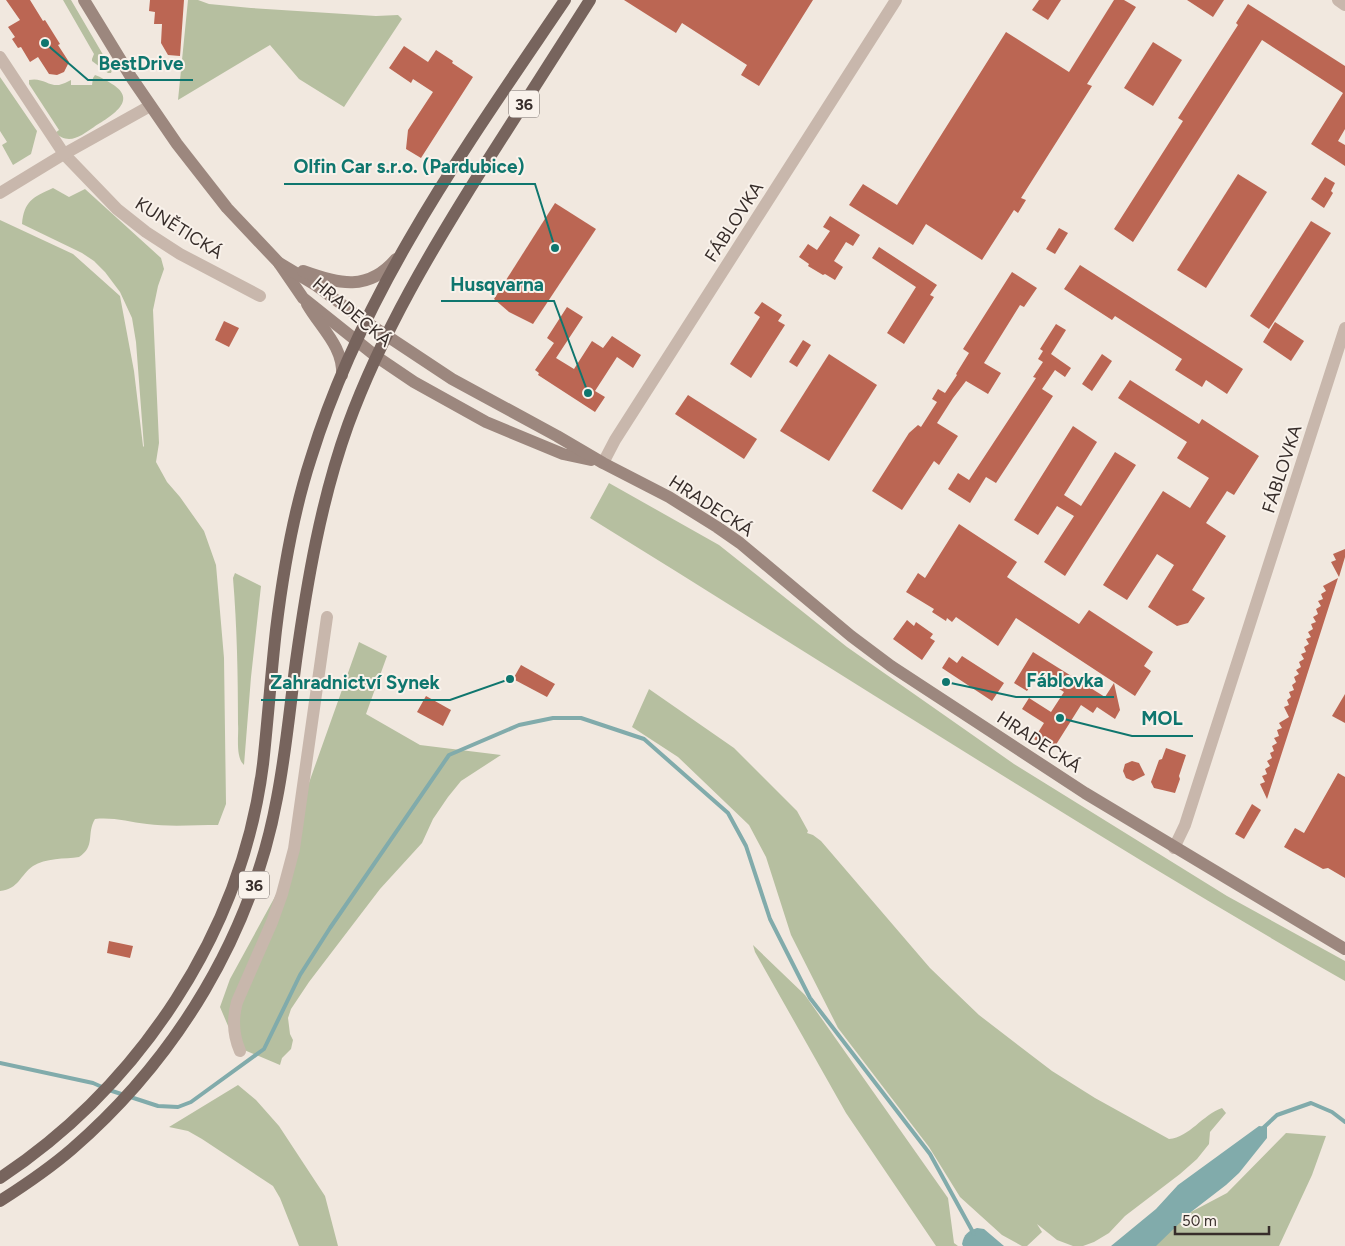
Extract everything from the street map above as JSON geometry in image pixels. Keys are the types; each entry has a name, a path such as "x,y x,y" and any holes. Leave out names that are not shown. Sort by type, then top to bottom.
{"main road":[{"name":"HRADECKÁ","path":"84,0 130,77 196,169 227,208 279,263 303,298 377,356 414,382 486,422 563,454 603,463"},
{"name":"36","path":"0,1178 52,1140 118,1077 152,1034 194,971 226,903 242,859 254,813 263,766 276,627 289,549 299,500 311,458 342,374 380,290 399,256 435,196 565,0"},
{"name":"36","path":"0,1201 70,1151 138,1084 184,1024 211,980 244,911 260,865 277,801 302,622 324,513 348,426 386,336 412,286 437,242 590,0"},
{"path":"279,263 331,281 349,283 376,275 389,267 399,256"},
{"name":"HRADECKÁ","path":"279,263 314,284 386,336 452,379 603,463 669,497 717,527 740,543 851,636 891,666 1086,793 1345,950"},
{"path":"303,298 314,317 337,347 342,360 342,374"}],"street":[{"name":"FÁBLOVKA","path":"603,463 896,0"},
{"path":"1338,0 1345,5"},
{"name":"KUNĚTICKÁ","path":"0,57 64,154 103,196 146,232 180,254 260,296"},
{"path":"0,193 64,154 150,106"},
{"name":"FÁBLOVKA","path":"1174,848 1185,825 1345,328"},
{"path":"240,1051 234,1032 234,1012 272,922 282,894 294,848 299,825 327,617"}],"green space":[{"path":"63,0 71,0 112,70 111,73 108,73 92,61 94,54"},
{"path":"188,0 251,8 376,16 398,15 402,19 344,107 299,79 270,45 178,100"},
{"path":"95,75 120,90 123,102 119,108 76,138 69,139 55,133 59,130 29,84 29,80 34,79 59,85 71,80 71,85 92,85"},
{"path":"0,77 37,131 31,154 13,165 2,145 7,142 0,131"},
{"path":"53,188 69,197 85,189 161,258 164,269 153,310 159,443 156,462 167,482 204,531 216,565 224,658 226,804 218,825 164,825 115,819 95,819 92,824 87,849 79,857 38,863 11,888 0,891 0,220 73,254 120,296 134,371 144,447 136,342 132,318 120,292 94,261 82,253 22,224 27,205 35,197"},
{"path":"609,483 719,545 847,647 1014,764 1227,896 1345,961 1345,981 1060,811 590,518"},
{"path":"235,573 261,586 244,765 239,757 238,746 237,651 233,578"},
{"path":"359,642 387,656 366,714 420,745 501,755 461,781 433,819 422,843 380,889 309,982 291,1009 288,1018 290,1034 293,1040 291,1049 282,1058 280,1065 237,1047 220,1007 230,979 277,893 305,794"},
{"path":"649,689 734,748 797,811 808,831 807,833 821,841 930,968 979,1015 1052,1071 1095,1098 1169,1139 1190,1130 1222,1108 1226,1113 1210,1132 1209,1144 1197,1159 1125,1216 1109,1233 1094,1242 1083,1246 1073,1246 1057,1240 1037,1224 1042,1232 1027,1246 1022,1246 1002,1235 960,1197 929,1147 838,1028 791,935 766,857 749,825 678,757 632,727"},
{"path":"753,945 805,995 948,1198 954,1243 958,1246 936,1246 846,1113 755,952"},
{"path":"238,1085 256,1100 279,1126 325,1196 338,1246 299,1246 280,1198 273,1186 188,1131 169,1127"},
{"path":"1286,1133 1326,1136 1312,1175 1279,1246 1153,1246 1191,1212 1227,1193"}],"water":[{"path":"1259,1126 1267,1127 1267,1138 1239,1173 1191,1212 1156,1246 1111,1246 1156,1209 1178,1185"},
{"path":"977,1228 984,1229 1004,1246 963,1246 965,1235"}],"building":[{"path":"6,0 30,0 43,21 45,20 69,62 64,72 57,75 49,74 38,57 30,62 21,47 18,48 12,39 15,37 8,27 20,20"},
{"path":"150,0 184,0 180,56 168,55 161,43 162,24 154,24 155,12 149,11"},
{"path":"624,0 813,0 759,86 741,75 747,65 682,23 676,33"},
{"path":"1039,0 1061,0 1048,20 1032,10"},
{"path":"1114,0 1124,0 1136,7 1087,84 1092,86 1021,198 1026,200 1018,213 1014,210 982,260 926,224 913,245 849,205 863,184 897,205 1006,32 1069,72"},
{"path":"1187,0 1224,0 1213,17"},
{"path":"1248,4 1345,66 1345,129 1338,141 1345,145 1345,166 1311,144 1343,93 1262,40 1133,242 1114,229 1183,121 1178,118 1238,25 1236,23"},
{"path":"1153,42 1182,60 1153,106 1124,88"},
{"path":"404,46 428,62 436,50 473,77 421,158 406,149 408,130 433,92 413,79 411,83 389,68"},
{"path":"1238,174 1267,192 1206,288 1177,270"},
{"path":"1325,177 1335,183 1331,191 1333,193 1324,208 1311,199"},
{"path":"555,203 596,229 533,324 509,312 494,299"},
{"path":"830,216 860,235 853,246 846,242 834,261 843,267 835,280 808,266 809,264 799,257 808,244 817,250 830,231 823,227"},
{"path":"1311,221 1331,233 1269,329 1250,316"},
{"path":"1059,228 1068,233 1055,254 1046,249"},
{"path":"879,247 937,285 930,295 934,297 904,344 887,333 916,287 872,258"},
{"path":"1080,265 1243,369 1227,394 1206,380 1202,387 1175,370 1182,359 1115,316 1112,320 1064,289"},
{"path":"1012,272 1037,288 1024,307 1020,305 984,363 1001,373 988,394 966,381 953,398 937,423 958,436 939,465 934,461 902,510 872,491 909,433 918,425 921,427 937,402 932,399 938,389 945,393 957,375 969,353 963,349"},
{"path":"762,302 782,315 778,321 785,325 751,378 730,364 760,317 754,313"},
{"path":"567,307 583,317 556,358 574,369 592,341 603,348 612,336 641,355 633,368 617,357 595,391 605,397 595,412 538,375 539,373 535,370 554,343 547,338"},
{"path":"224,321 239,328 229,347 215,340"},
{"path":"1275,322 1304,341 1291,361 1263,342"},
{"path":"1056,324 1066,330 1051,354 1071,368 1065,377 1055,370 1042,389 1053,396 996,483 986,477 970,503 948,489 958,473 969,480 1036,378 1033,377 1043,362 1038,359 1043,351 1040,349"},
{"path":"803,340 811,345 797,367 789,362"},
{"path":"829,354 877,385 829,461 780,431"},
{"path":"1102,354 1112,361 1092,391 1082,384"},
{"path":"1130,380 1199,424 1202,419 1259,456 1234,495 1227,491 1206,523 1226,536 1192,590 1205,598 1188,623 1177,626 1148,607 1174,565 1157,554 1127,600 1103,585 1163,491 1190,508 1209,478 1177,458 1187,442 1118,398"},
{"path":"688,395 757,439 744,459 675,414"},
{"path":"1073,426 1097,442 1064,495 1081,506 1115,452 1136,465 1065,576 1044,562 1074,516 1057,506 1038,535 1014,520"},
{"path":"959,524 1017,562 1007,577 1079,624 1089,610 1153,652 1144,666 1151,671 1135,696 1016,618 998,646 956,617 952,622 947,618 946,621 932,612 934,609 906,592 918,573 925,578"},
{"path":"1345,549 1345,557 1339,577 1331,562 1336,560 1333,554"},
{"path":"1338,578 1267,799 1260,784 1265,782 1262,776 1267,774 1265,769 1270,766 1267,761 1272,758 1270,753 1274,751 1272,746 1277,743 1274,738 1279,736 1277,730 1282,728 1279,723 1289,717 1284,707 1289,705 1287,700 1291,697 1289,692 1294,690 1292,685 1296,682 1294,677 1299,674 1296,670 1301,667 1299,662 1304,659 1301,654 1306,652 1304,647 1309,644 1306,639 1311,637 1308,632 1313,629 1311,624 1316,622 1313,617 1318,614 1316,609 1321,606 1318,601 1323,599 1321,594 1326,591 1323,586"},
{"path":"907,620 914,626 916,622 933,634 930,638 935,641 922,660 893,639"},
{"path":"1033,652 1105,697 1114,683 1120,710 1115,719 1097,707 1093,713 1081,705 1052,751 1034,739 1044,723 1022,709 1029,698 1051,712 1064,692 1037,675 1027,691 1014,683"},
{"path":"962,656 1004,683 992,701 942,668 949,657 957,663"},
{"path":"521,665 555,684 547,697 513,679"},
{"path":"1345,694 1345,723 1332,716"},
{"path":"426,696 451,710 443,726 417,712"},
{"path":"1166,748 1186,755 1175,793 1154,788 1151,782 1159,760 1162,759"},
{"path":"1132,761 1139,763 1145,775 1133,781 1126,778 1123,771 1125,764"},
{"path":"1338,773 1345,777 1345,878 1328,868 1323,869 1284,847 1295,828 1304,833"},
{"path":"1252,804 1261,810 1244,839 1235,834"},
{"path":"109,941 133,946 130,958 107,953"}],"waterway":[{"path":"109,1090 158,1106 178,1107 191,1102 264,1049 300,975 330,928 449,755 519,725 553,718 581,718 644,739 728,813 746,846 770,919 810,998 930,1154 974,1234"},
{"path":"0,1063 93,1083 102,1087"},
{"path":"1262,1129 1277,1115 1311,1103 1332,1112 1345,1122"}],"place":[{"name":"BestDrive","path":"45,43"},
{"name":"Olfin Car s.r.o. (Pardubice)","path":"555,248"},
{"name":"Husqvarna","path":"588,393"},
{"name":"Zahradnictví Synek","path":"510,679"},
{"name":"Fáblovka","path":"946,682"},
{"name":"MOL","path":"1060,718"}]}
